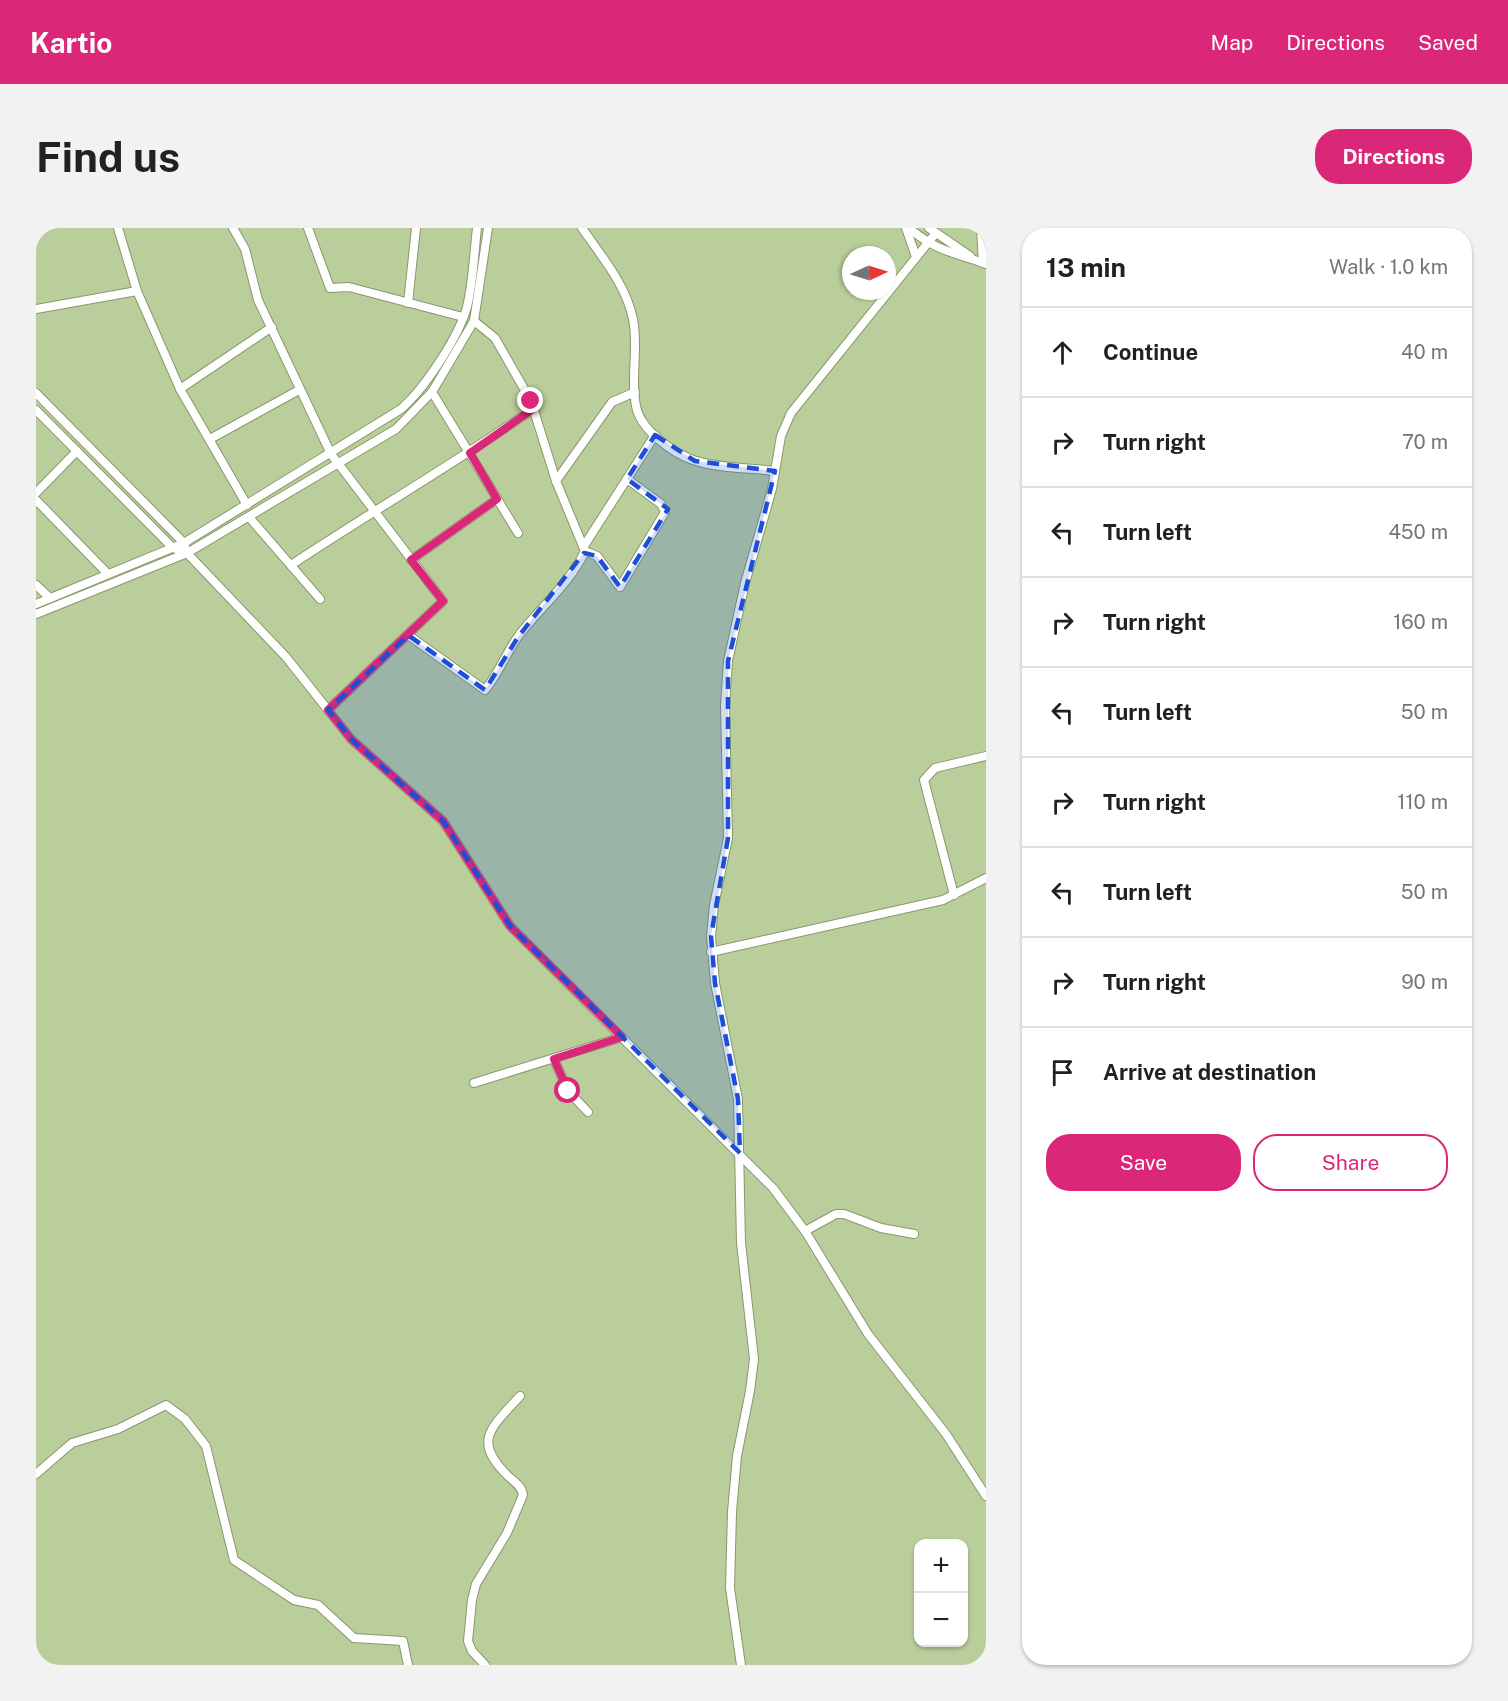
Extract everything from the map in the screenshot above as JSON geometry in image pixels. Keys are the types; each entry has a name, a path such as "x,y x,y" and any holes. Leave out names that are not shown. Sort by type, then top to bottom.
{"street":[{"path":"118,228 137,291 180,389 247,505"},
{"path":"233,228 244,249 258,300 299,390 332,454 443,601 328,710"},
{"path":"308,228 330,288 350,287 463,317"},
{"path":"408,303 416,228"},
{"path":"36,604 184,543 376,427 413,399 463,317 471,282 477,228"},
{"path":"36,614 187,553 396,429 432,392 474,321 489,228"},
{"path":"582,228 615,277 631,309 636,344 635,392 639,416 645,428 695,461 775,471"},
{"path":"907,228 927,243 950,254 983,263"},
{"path":"907,228 916,257"},
{"path":"981,228 983,263"},
{"path":"741,1665 730,1587 732,1512 736,1456 750,1391 754,1359 741,1243 738,1099 711,952 714,905 728,838 725,706 728,661 737,614 768,507 782,436 791,413 927,243 932,231 983,263"},
{"path":"36,309 137,291"},
{"path":"474,321 495,338 533,409 556,481 584,548 597,556 620,587 665,512 661,504 627,479"},
{"path":"180,389 272,327"},
{"path":"210,439 299,390"},
{"path":"432,392 518,533"},
{"path":"556,481 612,402 635,392"},
{"path":"36,393 184,543 187,553"},
{"path":"291,566 373,511 470,453 533,409"},
{"path":"36,411 173,548 187,553 286,657 351,739 443,821 510,926 773,1188 805,1231 868,1334 946,1434 986,1496"},
{"path":"408,635 485,690 498,674 518,637 570,574 655,435"},
{"path":"36,493 77,451"},
{"path":"411,560 497,499"},
{"path":"36,500 108,574"},
{"path":"249,517 320,599"},
{"path":"36,585 50,598"},
{"path":"954,895 924,780 935,768 986,756"},
{"path":"711,952 943,900 986,878"},
{"path":"474,1083 622,1037"},
{"path":"554,1059 568,1091 588,1112"},
{"path":"805,1231 836,1214 844,1214 881,1228 914,1234"},
{"path":"485,1665 472,1651 468,1641 472,1600 476,1584 507,1533 524,1495 521,1488 492,1460 488,1446 492,1429 520,1396"},
{"path":"36,1474 72,1443 118,1429 166,1405 184,1419 206,1446 234,1560 294,1600 318,1605 354,1638 403,1641 408,1665"}],"highlighted area":[{"path":"655,435 695,461 775,471 728,661 728,838 711,936 715,983 738,1099 740,1153 510,926 443,821 351,739 328,710 408,635 485,690 518,637 584,553 597,556 620,587 668,509 627,479"}],"route":[{"path":"531,401 533,409 470,453 497,499 411,560 443,601 328,710 351,739 443,821 510,926 622,1037 554,1059 568,1091"}]}
